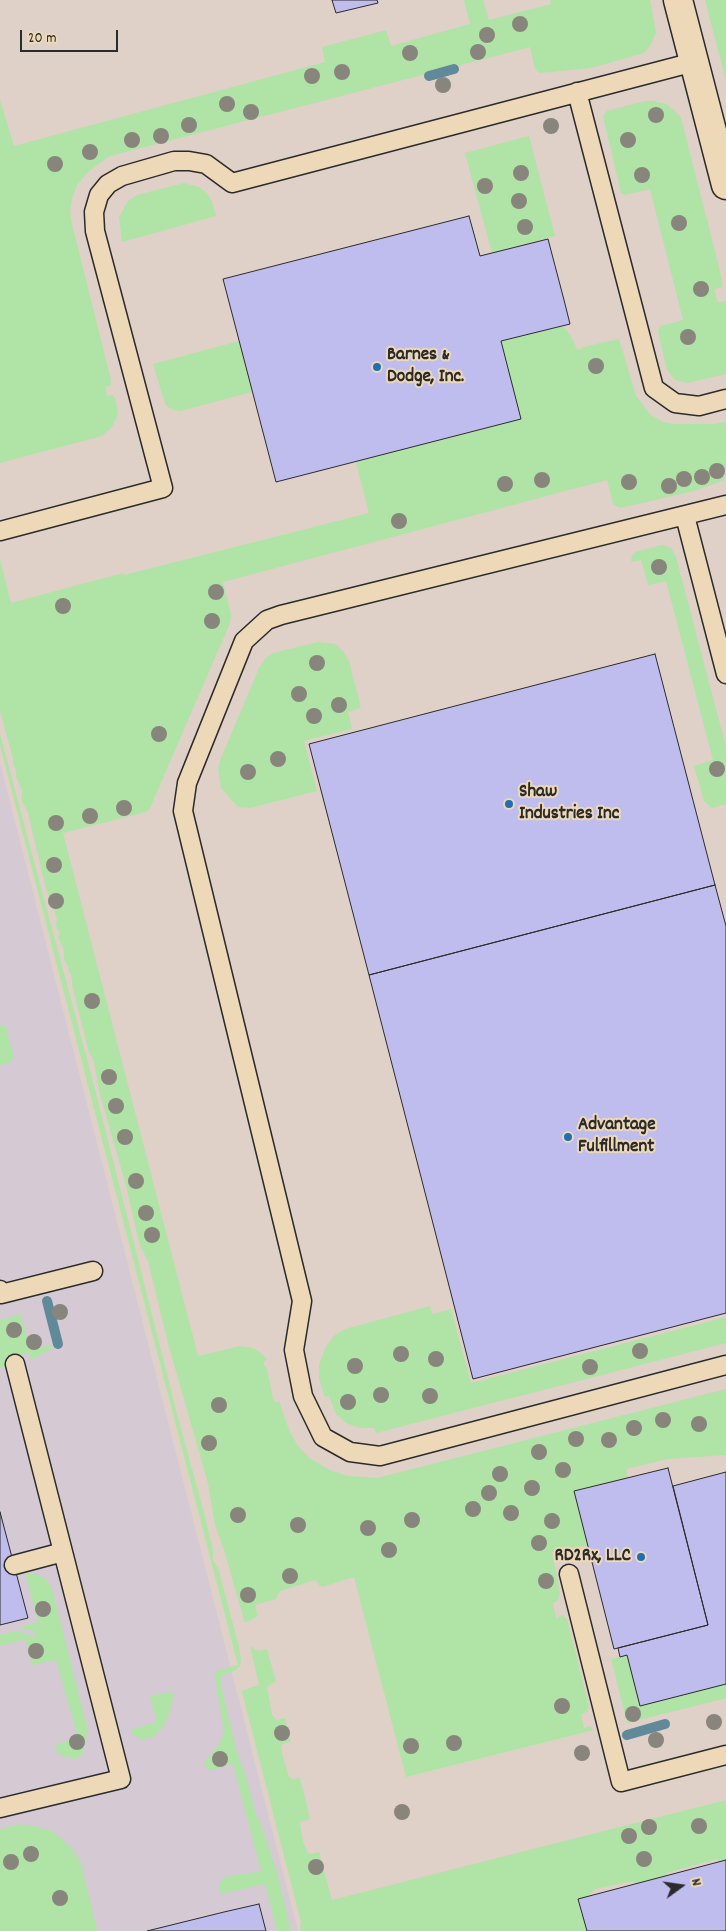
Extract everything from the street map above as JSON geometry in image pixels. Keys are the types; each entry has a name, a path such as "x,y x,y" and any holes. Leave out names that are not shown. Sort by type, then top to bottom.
{"street":[{"path":"678,0 726,185"}],"lane":[{"path":"0,531 163,488 95,231 94,212 99,195 108,184 122,176 174,161 206,164 232,183 694,62"},
{"path":"577,92 654,388 674,403 699,406 726,399"},
{"path":"726,505 267,620 244,641 187,783 182,811 302,1301 294,1350 303,1396 323,1437 350,1452 380,1456 726,1365"},
{"path":"685,516 726,674"},
{"path":"0,1290 1,1294 93,1271"},
{"path":"0,1808 121,1779 15,1364"},
{"path":"14,1565 63,1552"},
{"path":"569,1574 621,1782 726,1756"}],"shaded area":[{"path":"0,763 298,1931 0,1931"}],"green space":[{"path":"464,0 483,0 489,20 551,4 550,0 650,0 656,32 650,46 644,53 591,68 539,73 535,69 530,47 110,156 87,173 77,185 70,211 110,376 111,385 105,387 107,396 113,395 118,414 112,427 102,436 0,463 0,100 14,146 325,62 322,47 386,30 391,46 470,24"},
{"path":"705,0 726,0 726,81"},
{"path":"645,101 666,104 681,118 721,275 722,287 714,289 718,303 726,301 726,374 687,383 675,380 667,370 658,332 660,326 683,320 650,189 625,195 621,193 603,116 607,111"},
{"path":"529,136 555,236 492,253 465,153"},
{"path":"184,183 199,187 207,193 216,216 122,242 119,217 128,201 137,195"},
{"path":"563,326 571,336 577,349 580,350 583,347 619,339 636,396 650,414 661,421 673,424 714,424 726,422 726,472 723,473 725,480 694,491 620,508 613,504 607,480 223,582 231,614 230,623 150,808 146,812 63,833 198,1356 240,1346 253,1348 261,1353 267,1359 263,1363 267,1369 273,1398 275,1402 279,1401 289,1430 298,1446 309,1458 330,1470 348,1476 377,1478 726,1389 726,1455 667,1459 626,1469 628,1478 574,1491 588,1545 552,1552 560,1593 558,1600 553,1603 556,1618 562,1615 567,1619 589,1706 587,1712 581,1714 584,1728 590,1726 594,1730 406,1777 354,1577 322,1587 315,1580 280,1591 276,1599 255,1605 258,1616 245,1623 215,1525 208,1483 169,1347 148,1261 140,1246 125,1182 100,1094 93,1058 89,1053 72,979 64,960 64,950 58,937 60,933 56,926 57,919 46,889 28,813 22,801 22,790 16,776 0,711 0,559 11,603 123,573 124,575 369,513 356,462 521,419 501,341"},
{"path":"239,341 252,392 180,411 166,406 153,364"},
{"path":"662,545 671,548 676,557 726,747 726,804 712,808 704,801 694,766 713,760 666,581 648,585 641,560 631,562 635,552"},
{"path":"318,642 335,644 343,651 349,661 361,708 348,712 352,729 304,741 317,791 250,808 238,807 221,788 218,768 260,666 273,653"},
{"path":"0,734 95,1089 204,1513 213,1550 213,1560 218,1568 239,1647 240,1666 236,1670 221,1676 221,1684 236,1749 248,1783 256,1816 260,1822 277,1872 291,1931 277,1931 265,1884 220,1894 219,1883 225,1877 261,1871 233,1764 209,1771 204,1764 219,1745 223,1735 223,1724 214,1673 238,1665 0,745"},
{"path":"0,1026 5,1026 7,1030 14,1057 10,1062 0,1065"},
{"path":"430,1306 432,1314 451,1309 471,1383 726,1317 726,1343 376,1433 374,1428 361,1428 346,1423 336,1414 329,1396 325,1397 319,1378 319,1365 326,1346 335,1335 345,1329"},
{"path":"21,1314 30,1350 55,1344 56,1346 31,1360 29,1353 17,1356 18,1363 0,1368 0,1320"},
{"path":"25,1573 34,1573 45,1578 54,1596 88,1731 83,1752 81,1756 75,1759 65,1757 55,1749 57,1744 78,1738 56,1660 32,1665 25,1639 0,1646 0,1635 17,1631 34,1637 37,1635 31,1630 17,1628 38,1622"},
{"path":"250,1646 258,1651 267,1649 276,1682 267,1686 272,1715 277,1720 285,1718 291,1742 282,1744 284,1761 289,1777 293,1779 300,1778 310,1819 300,1822 303,1842 308,1853 319,1852 332,1900 726,1800 726,1860 719,1862 717,1859 666,1873 667,1876 636,1884 629,1882 595,1889 588,1896 579,1899 587,1931 300,1931 301,1922 242,1692 259,1685"},
{"path":"627,1655 726,1684 726,1698 627,1723 611,1659"},
{"path":"171,1692 174,1695 170,1711 164,1725 155,1736 142,1740 132,1734 132,1729 157,1722 150,1696"},
{"path":"19,1824 54,1832 72,1849 81,1863 97,1931 0,1931 0,1829"}],"building":[{"path":"332,0 377,0 378,3 336,13"},
{"name":"Barnes & Dodge, Inc.","path":"469,216 480,256 548,239 564,300 570,324 501,341 521,419 276,482 223,279"},
{"name":"Shaw Industries Inc","path":"655,654 715,885 369,975 309,744"},
{"name":"Advantage Fulfillment","path":"715,885 726,926 726,1313 473,1379 369,975"},
{"name":"RD2Rx, LLC","path":"668,1468 708,1625 614,1649 574,1491"},
{"path":"726,1472 726,1684 640,1706 627,1655 620,1657 618,1648 708,1625 673,1486"},
{"path":"0,1512 28,1618 0,1625"},
{"path":"726,1860 726,1931 587,1931 578,1899"},
{"path":"259,1904 266,1931 147,1931 224,1912"}],"waterway":[{"path":"429,76 454,69"},
{"path":"47,1301 58,1344"},
{"path":"627,1735 665,1724"}],"place":[{"name":"Barnes & Dodge, Inc.","path":"377,367"},
{"name":"Shaw Industries Inc","path":"509,804"},
{"name":"Advantage Fulfillment","path":"568,1137"},
{"name":"RD2Rx, LLC","path":"641,1557"}]}
